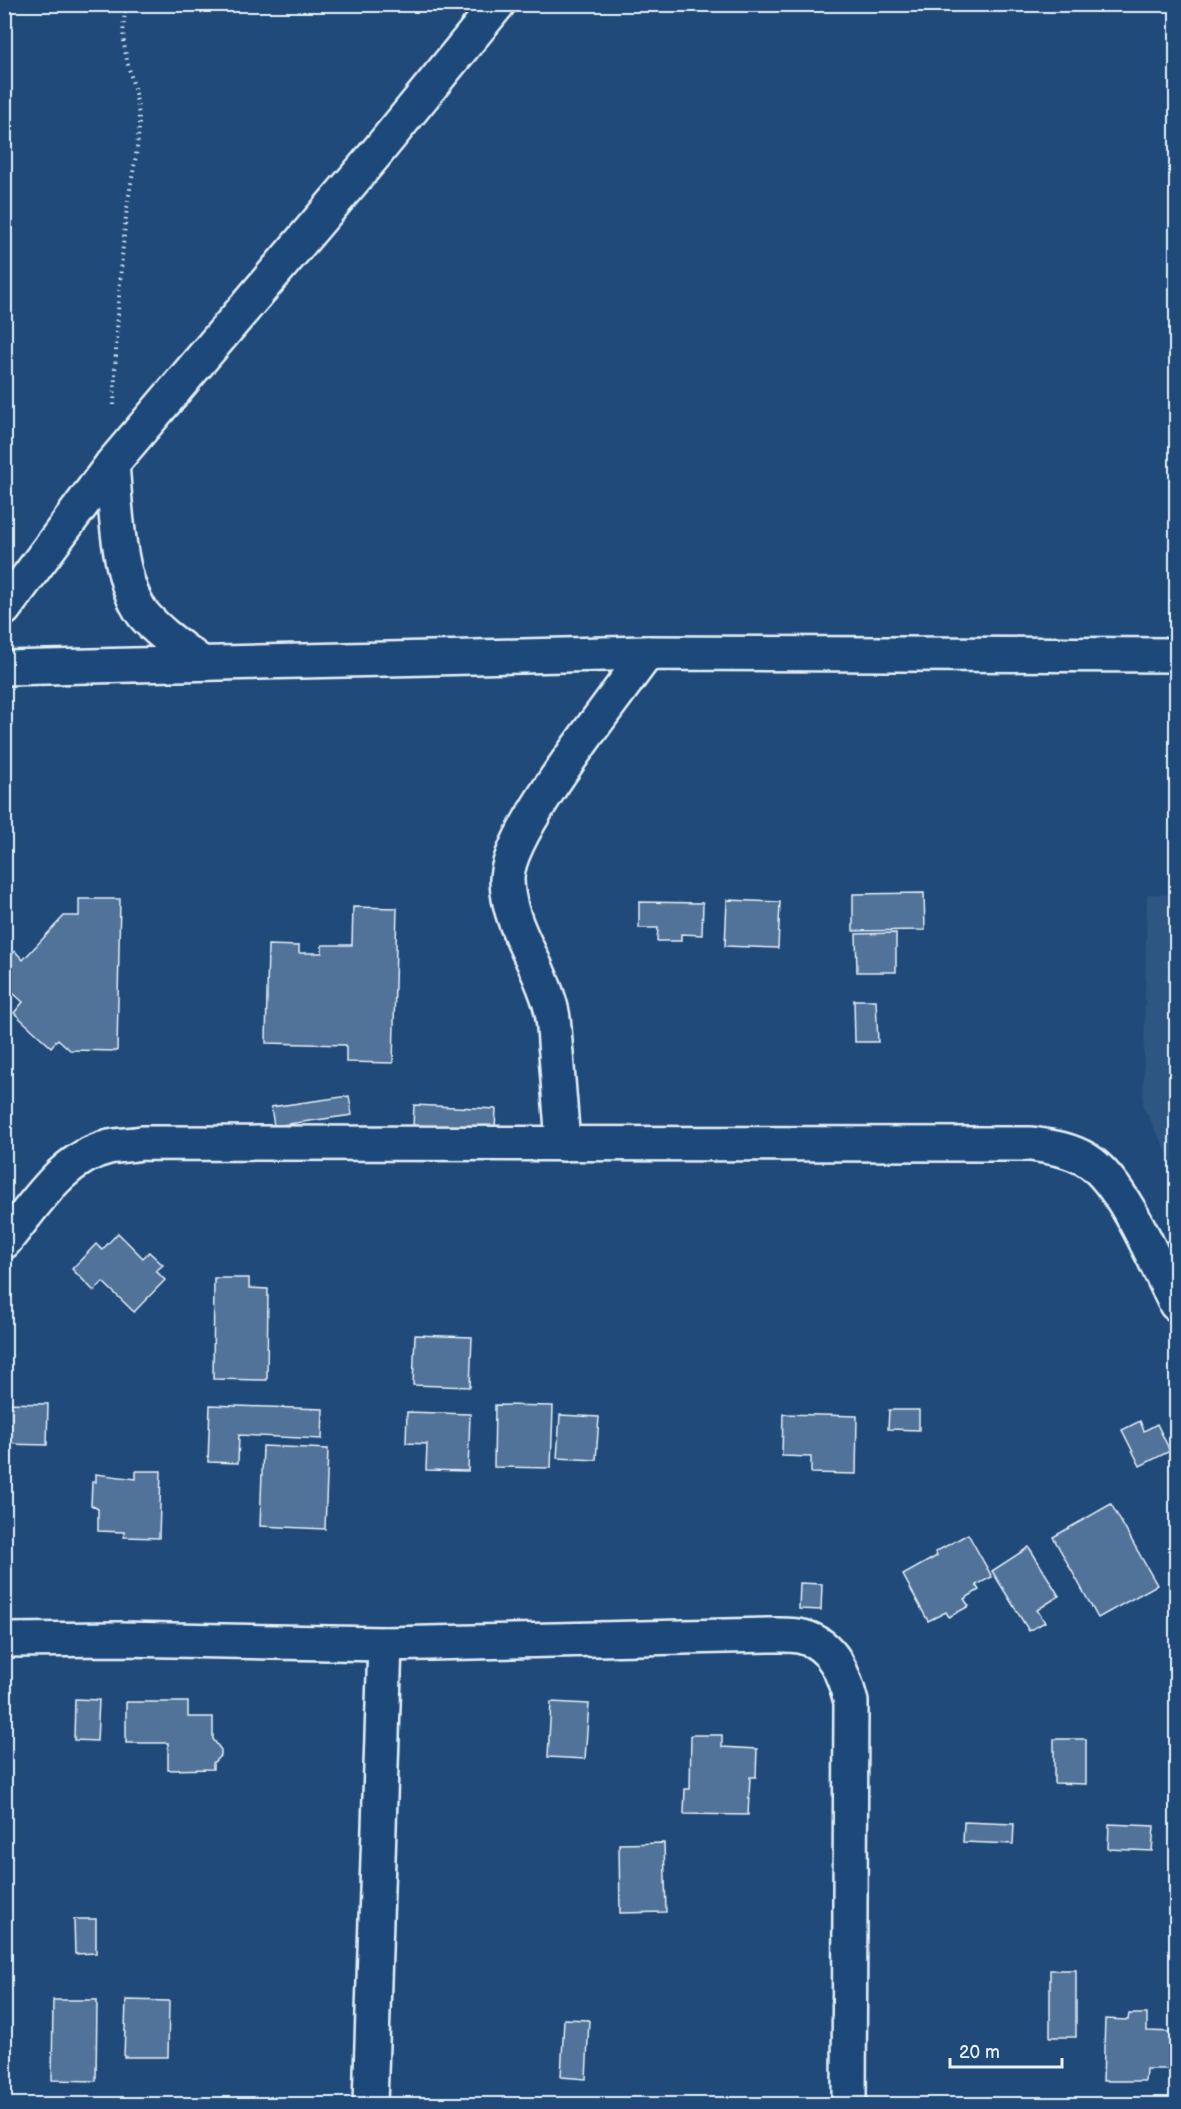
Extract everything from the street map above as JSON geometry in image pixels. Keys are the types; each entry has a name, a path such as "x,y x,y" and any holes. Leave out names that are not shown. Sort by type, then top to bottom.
{"street":[{"path":"4,609 112,464 365,166 498,4"},
{"path":"112,464 123,554 130,587 142,611 156,628 200,662"},
{"path":"563,1144 552,1010 541,975 523,943 511,909 507,878 514,848 534,812 647,653"},
{"path":"4,668 647,653 1176,655"},
{"path":"4,1242 62,1172 82,1158 109,1147 142,1143 1030,1144 1064,1149 1089,1161 1109,1181 1124,1203 1176,1304"},
{"path":"4,1640 120,1639 386,1644 769,1635 803,1637 825,1648 844,1671 851,1702 849,2104"},
{"path":"370,2104 386,1644"}],"path":[{"path":"113,407 116,314 139,123 134,84 124,55 122,23 127,4"}],"shaded area":[{"path":"1147,894 1176,895 1176,1169 1143,1107"}],"building":[{"path":"924,893 925,930 853,931 853,894"},
{"path":"79,899 120,899 117,1051 70,1050 58,1039 51,1047 14,1013 23,1002 4,985 4,963 15,951 23,960 64,916 79,916"},
{"path":"727,900 780,902 778,948 725,946"},
{"path":"639,902 703,903 702,935 681,934 681,941 657,941 658,928 639,928"},
{"path":"353,907 397,908 393,1063 346,1062 346,1045 266,1043 268,945 299,946 299,953 322,953 322,945 352,945"},
{"path":"896,933 896,972 857,972 856,934"},
{"path":"854,1000 876,1000 878,1042 855,1042"},
{"path":"349,1096 352,1115 274,1126 271,1107"},
{"path":"414,1105 496,1109 495,1129 413,1126"},
{"path":"118,1233 143,1258 149,1252 163,1265 156,1271 165,1280 134,1312 103,1282 94,1291 72,1269 96,1244 102,1250"},
{"path":"214,1278 249,1278 249,1288 268,1289 267,1380 213,1379"},
{"path":"415,1335 472,1337 470,1387 413,1385"},
{"path":"4,1403 48,1404 47,1445 4,1444"},
{"path":"210,1405 323,1409 322,1439 239,1435 238,1463 208,1462"},
{"path":"495,1405 553,1406 551,1468 494,1467"},
{"path":"889,1410 919,1410 919,1430 888,1429"},
{"path":"407,1412 470,1414 468,1471 426,1470 427,1444 406,1443"},
{"path":"783,1414 857,1416 856,1474 811,1473 811,1457 782,1456"},
{"path":"560,1415 599,1417 596,1460 557,1458"},
{"path":"1140,1421 1144,1431 1157,1424 1170,1451 1140,1466 1122,1430"},
{"path":"263,1446 328,1449 325,1529 260,1526"},
{"path":"136,1471 161,1471 159,1538 124,1537 124,1532 98,1531 98,1509 91,1505 92,1482 96,1482 96,1474 136,1479"},
{"path":"1111,1504 1157,1585 1098,1618 1053,1537"},
{"path":"968,1534 992,1577 976,1585 979,1590 964,1599 969,1606 949,1617 946,1612 928,1621 903,1575 937,1556 935,1552"},
{"path":"1029,1547 1059,1596 1037,1610 1045,1622 1029,1631 992,1571"},
{"path":"800,1583 822,1584 821,1610 799,1609"},
{"path":"75,1699 99,1700 97,1741 74,1740"},
{"path":"126,1702 188,1702 188,1717 213,1717 213,1739 221,1750 221,1755 213,1763 213,1769 168,1770 168,1743 126,1743"},
{"path":"551,1702 589,1704 585,1759 548,1757"},
{"path":"691,1735 722,1735 722,1747 757,1749 756,1777 750,1777 748,1815 684,1814 685,1789 690,1789"},
{"path":"1054,1739 1086,1739 1086,1784 1054,1783"},
{"path":"964,1822 1014,1824 1013,1844 963,1842"},
{"path":"1109,1824 1154,1826 1152,1851 1108,1849"},
{"path":"664,1843 666,1912 620,1913 619,1844"},
{"path":"74,1919 96,1919 96,1953 75,1954"},
{"path":"1050,1970 1076,1970 1076,2037 1050,2037"},
{"path":"53,2000 97,2000 96,2081 52,2080"},
{"path":"126,2000 169,2001 168,2057 124,2057"},
{"path":"1129,2014 1147,2014 1147,2031 1176,2032 1176,2069 1146,2069 1145,2081 1103,2081 1105,2019 1128,2020"},
{"path":"564,2019 589,2020 586,2079 561,2077"}]}
